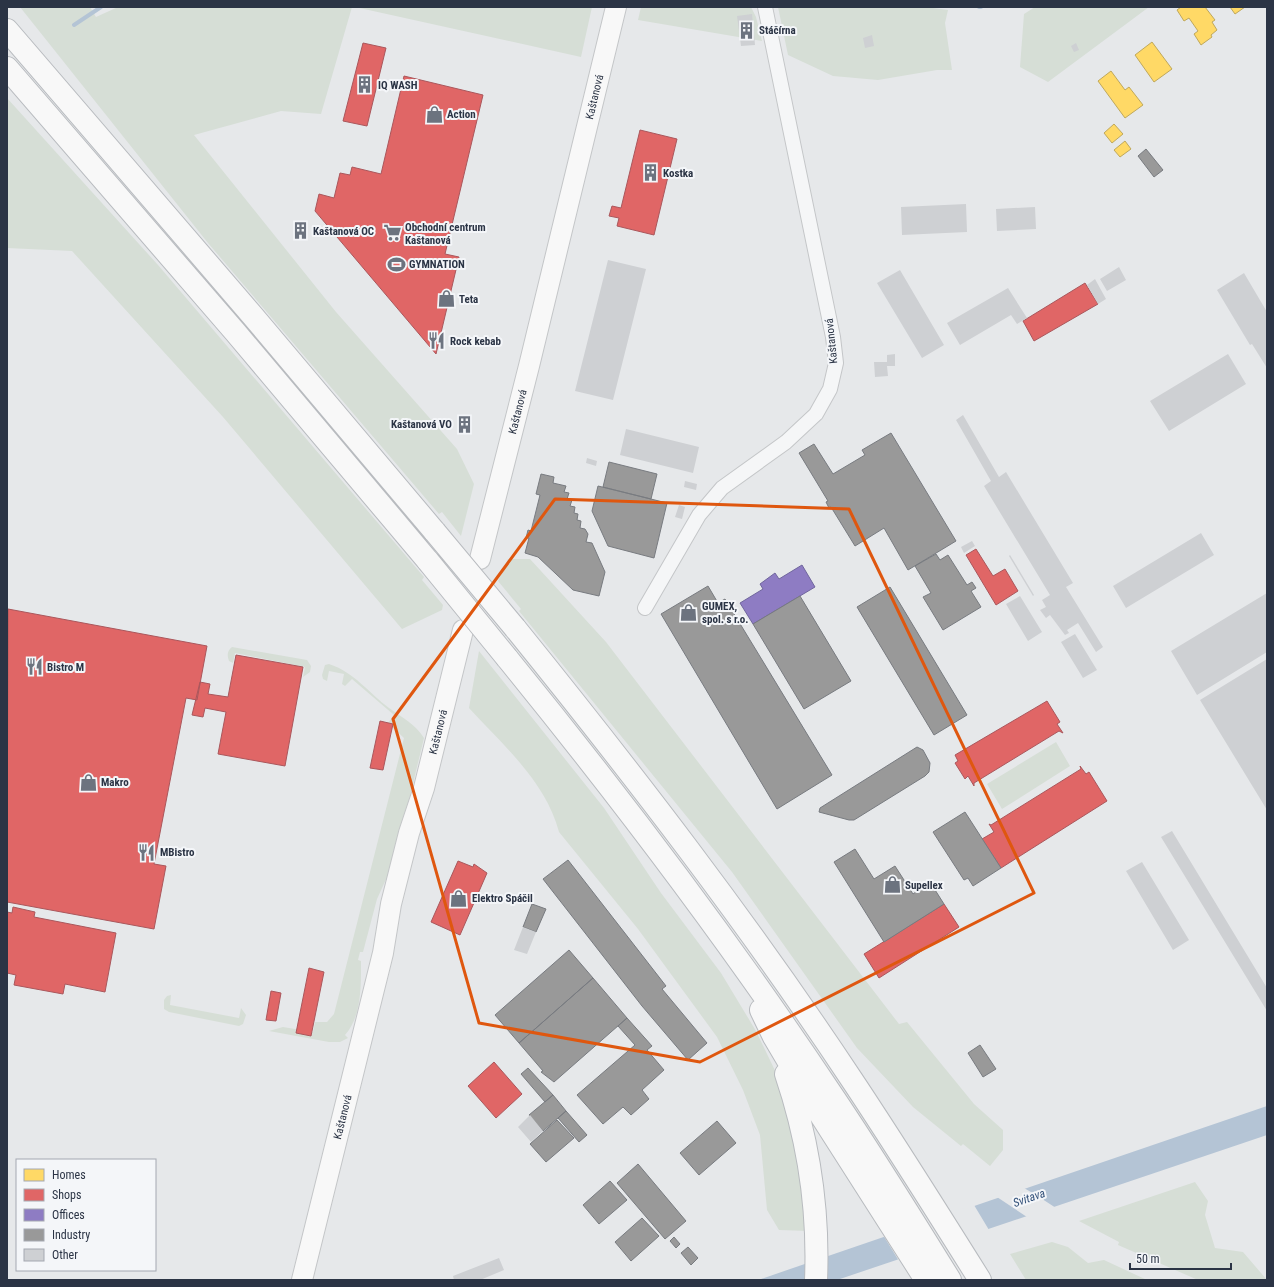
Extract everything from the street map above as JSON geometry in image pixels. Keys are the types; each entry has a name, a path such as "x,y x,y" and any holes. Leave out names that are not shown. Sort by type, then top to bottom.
{"highway":[{"path":"7,30 252,315 515,628 589,720 720,892 851,1079 915,1176 980,1280"},
{"path":"7,68 252,352 428,561 570,736 732,951 830,1092 891,1185 950,1280"},
{"path":"732,951 774,1037 926,1280"},
{"path":"774,1037 802,1125 810,1161 814,1200 816,1280"}],"main road":[{"name":"Kaštanová","path":"480,559 529,366 616,7"},
{"name":"Kaštanová","path":"302,1280 383,953 404,904 418,851 418,810 463,630"}],"street":[{"name":"Kaštanová","path":"645,608 699,515 722,488 780,446 816,414 830,390 832,383 836,363 833,337 766,8"}],"highlighted area":[{"path":"555,499 849,509 1034,893 700,1062 479,1023 393,719"}],"shaded area":[{"path":"20,7 90,7 96,17 118,7 352,7 321,114 281,111 194,135 336,312 457,449 474,484 461,536 442,512 439,514 208,243"},
{"path":"355,7 592,7 581,57"},
{"path":"641,7 751,7 756,17 762,41 638,20"},
{"path":"778,7 926,7 948,10 945,23 952,70 937,70 878,80 833,76 788,55"},
{"path":"1035,7 1149,7 1048,82 1020,67 1024,14"},
{"path":"7,98 158,265 424,577 422,580 443,605 442,610 402,629 223,417 72,251 7,248"},
{"path":"508,559 530,559 606,642 899,1024 907,1022 974,1104 1003,1130 1003,1150 990,1166 963,1144 961,1146 913,1107 857,1048 732,872 519,611 521,609 498,581"},
{"path":"232,647 307,660 311,666 310,672 303,677 305,667 235,653 233,663 229,661 228,655 229,650"},
{"path":"479,651 604,808 661,893 721,973 756,1031 780,1081 795,1131 809,1231 779,1230 767,1210 760,1135 743,1090 717,1037 638,929 559,832 553,814 544,797 522,765 469,708"},
{"path":"329,664 354,677 389,708 413,725 424,738 394,862 377,899 363,952 360,952 358,960 361,961 361,970 358,1010 351,1027 345,1035 348,1038 340,1042 329,1042 269,1031 283,1027 313,1032 315,1022 327,1022 334,1014 404,738 388,723 394,715 352,679 345,686 342,684 344,674 329,671 327,681 323,679 322,675 325,665"},
{"path":"1056,742 1070,766 1002,809 987,784"},
{"path":"171,995 170,1005 239,1018 241,1008 246,1015 243,1024 239,1026 169,1012 164,1009 164,1000 167,996"},
{"path":"1195,1182 1208,1201 1205,1215 1215,1248 1243,1252 1267,1280 1198,1280 1118,1245 1119,1242 1079,1221"},
{"path":"1052,1242 1068,1247 1088,1263 1104,1260 1147,1280 1026,1280 1010,1254"}],"water":[{"name":"Svitava","path":"1267,1106 1267,1135 837,1280 758,1280"}],"pier":[{"path":"1024,1188 1056,1208 1027,1217 997,1197"},
{"path":"974,1205 989,1230 899,1261 883,1235"}],"building: Homes":[{"path":"1181,7 1205,7 1215,20 1212,22 1217,30 1211,35 1212,37 1201,45 1194,34 1198,31 1189,18 1184,21 1177,10"},
{"path":"1230,7 1245,7 1235,14"},
{"path":"1152,42 1172,69 1154,82 1135,55"},
{"path":"1111,71 1125,90 1129,87 1143,105 1125,118 1098,81"},
{"path":"1114,124 1123,134 1112,143 1104,133"},
{"path":"1125,141 1131,149 1120,157 1114,150"}],"building: Shops":[{"name":"IQ WASH","path":"363,43 386,48 367,126 343,121"},
{"name":"Obchodní centrum Kaštanová","path":"404,76 483,95 445,254 459,257 436,354 315,211 319,194 334,198 340,173 350,175 352,167 381,174"},
{"name":"Kostka","path":"640,130 677,139 654,235 617,226 619,218 609,216 612,206 621,208"},
{"path":"1085,283 1098,304 1034,341 1023,321"},
{"path":"976,549 993,576 1005,569 1018,591 996,605 966,555"},
{"name":"Makro","path":"8,609 207,646 197,700 186,698 154,864 166,866 154,929 7,902"},
{"path":"236,655 303,667 285,766 218,754 226,712 205,708 203,717 192,715 200,682 210,684 208,694 228,697"},
{"path":"1047,701 1060,722 1057,724 1063,733 1059,731 974,783 974,786 968,776 965,779 955,763 958,761 955,755"},
{"path":"380,721 393,724 383,770 370,768"},
{"path":"1080,766 1086,774 1089,772 1107,801 1001,868 982,839 994,832 989,824 991,825 1081,769"},
{"name":"Elektro Spáčil","path":"458,861 473,867 474,864 487,873 460,935 431,922"},
{"path":"944,904 959,927 879,978 864,954"},
{"path":"13,907 35,912 34,917 116,933 105,992 65,984 63,994 14,985 16,975 7,973 7,912 12,913"},
{"path":"309,968 324,972 311,1036 296,1033"},
{"path":"271,991 281,993 276,1021 266,1020"},
{"path":"494,1062 522,1094 496,1118 468,1086"}],"building: Offices":[{"path":"802,565 815,587 753,624 740,603 763,589 760,584 775,573 779,579"}],"building: Industry":[{"path":"1146,149 1163,170 1154,177 1138,156"},
{"name":"Kaštanová OC","path":"299,226 305,232 300,236 295,230"},
{"path":"891,433 956,541 908,570 884,528 855,546 831,507 829,508 826,502 828,501 799,453 814,444 833,474 865,455 862,450"},
{"path":"609,462 657,474 651,499 603,487"},
{"path":"541,474 554,477 553,483 566,486 564,492 569,493 567,499 572,500 570,506 575,507 574,513 578,514 577,520 581,521 580,528 585,529 588,534 586,542 592,543 605,572 599,596 573,590 538,557 525,553 529,538 526,538 528,530 531,531 540,495 536,494"},
{"path":"598,486 667,503 654,558 608,546 592,511"},
{"path":"936,554 940,560 948,555 967,585 972,582 976,588 971,591 981,607 943,630 923,597 931,593 915,566"},
{"path":"708,586 718,603 725,599 832,775 777,809 661,614"},
{"path":"890,587 967,715 934,735 857,607"},
{"path":"800,596 851,681 804,709 753,624"},
{"path":"917,747 923,750 930,763 929,772 925,776 854,820 819,812 820,808"},
{"path":"965,812 1001,868 973,886 968,878 964,880 933,832"},
{"path":"855,849 874,879 895,866 913,894 930,882 944,904 884,942 834,862"},
{"path":"568,860 666,986 662,989 707,1043 688,1060 642,1006 543,879"},
{"path":"532,904 546,909 536,932 523,927"},
{"path":"569,950 593,978 519,1043 495,1015"},
{"path":"593,978 627,1018 554,1082 541,1072 543,1071 519,1043"},
{"path":"627,1018 652,1046 647,1050 664,1070 642,1090 649,1099 631,1115 623,1107 603,1124 577,1095 635,1045 618,1026"},
{"path":"980,1045 996,1069 983,1077 968,1053"},
{"path":"528,1068 553,1095 545,1102 521,1074"},
{"path":"553,1095 566,1111 543,1131 529,1115"},
{"path":"566,1111 587,1135 579,1142 558,1118"},
{"path":"557,1120 574,1138 546,1162 530,1144"},
{"path":"717,1121 736,1143 699,1175 680,1153"},
{"path":"638,1164 686,1221 665,1239 617,1183"},
{"path":"610,1181 627,1200 599,1224 583,1205"},
{"path":"642,1218 659,1236 631,1261 615,1242"},
{"path":"674,1237 680,1244 676,1248 670,1241"},
{"path":"688,1247 698,1258 691,1265 681,1253"}],"building: Other":[{"name":"Stáčírna","path":"752,14 755,45 741,46 737,16"},
{"path":"872,35 874,46 865,48 863,38"},
{"path":"1076,43 1079,50 1074,52 1071,46"},
{"path":"966,204 967,232 902,235 901,207"},
{"path":"1035,207 1036,229 997,231 996,209"},
{"path":"608,260 646,269 613,400 575,391"},
{"path":"1119,267 1126,280 1107,291 1100,279"},
{"path":"900,270 944,345 922,358 877,283"},
{"path":"1244,273 1267,312 1267,368 1252,344 1250,345 1217,290"},
{"path":"1095,279 1106,299 1098,304 1087,285"},
{"path":"1008,288 1027,318 1017,324 1011,315 960,345 947,323"},
{"path":"895,354 895,366 887,366 888,376 875,377 874,362 887,362 887,355"},
{"path":"1228,354 1246,384 1169,431 1150,401"},
{"path":"963,415 999,477 1006,472 1073,583 1066,587 1103,647 1096,652 1078,623 1067,630 1069,633 1065,635 1050,615 1046,618 1040,610 1046,607 1042,600 1050,595 984,486 991,481 956,420"},
{"path":"626,429 699,447 693,473 620,455"},
{"path":"587,458 597,461 596,466 586,463"},
{"path":"685,481 697,484 696,490 684,487"},
{"path":"679,505 685,507 682,519 675,517"},
{"path":"1201,533 1214,555 1126,608 1113,586"},
{"path":"972,541 975,546 964,553 961,547"},
{"path":"1010,555 1034,595 1033,596 1009,556"},
{"path":"1267,593 1267,652 1197,695 1171,651"},
{"path":"1020,596 1042,632 1028,641 1006,604"},
{"path":"1075,634 1097,670 1083,678 1061,642"},
{"path":"1267,659 1267,810 1200,700"},
{"path":"1172,831 1267,988 1267,1011 1161,837"},
{"path":"1142,862 1189,940 1173,950 1126,871"},
{"path":"523,927 536,932 527,954 514,950"},
{"path":"530,1115 543,1131 531,1142 518,1127"},
{"path":"499,1258 504,1270 480,1280 454,1280 453,1276"}],"waterway":[{"path":"74,25 101,7"}],"place":[{"name":"Stáčírna","path":"746,30"},
{"name":"IQ WASH","path":"365,85"},
{"name":"Action","path":"434,114"},
{"name":"Kostka","path":"650,173"},
{"name":"Kaštanová OC","path":"300,231"},
{"name":"Obchodní centrum Kaštanová","path":"392,233"},
{"name":"GYMNATION","path":"396,264"},
{"name":"Teta","path":"446,299"},
{"name":"Rock kebab","path":"437,341"},
{"name":"Kaštanová VO","path":"465,424"},
{"name":"GUMEX, spol. s r.o.","path":"689,612"},
{"name":"Bistro M","path":"34,667"},
{"name":"Makro","path":"88,782"},
{"name":"MBistro","path":"147,852"},
{"name":"Supellex","path":"892,885"},
{"name":"Elektro Spáčil","path":"459,898"}]}
